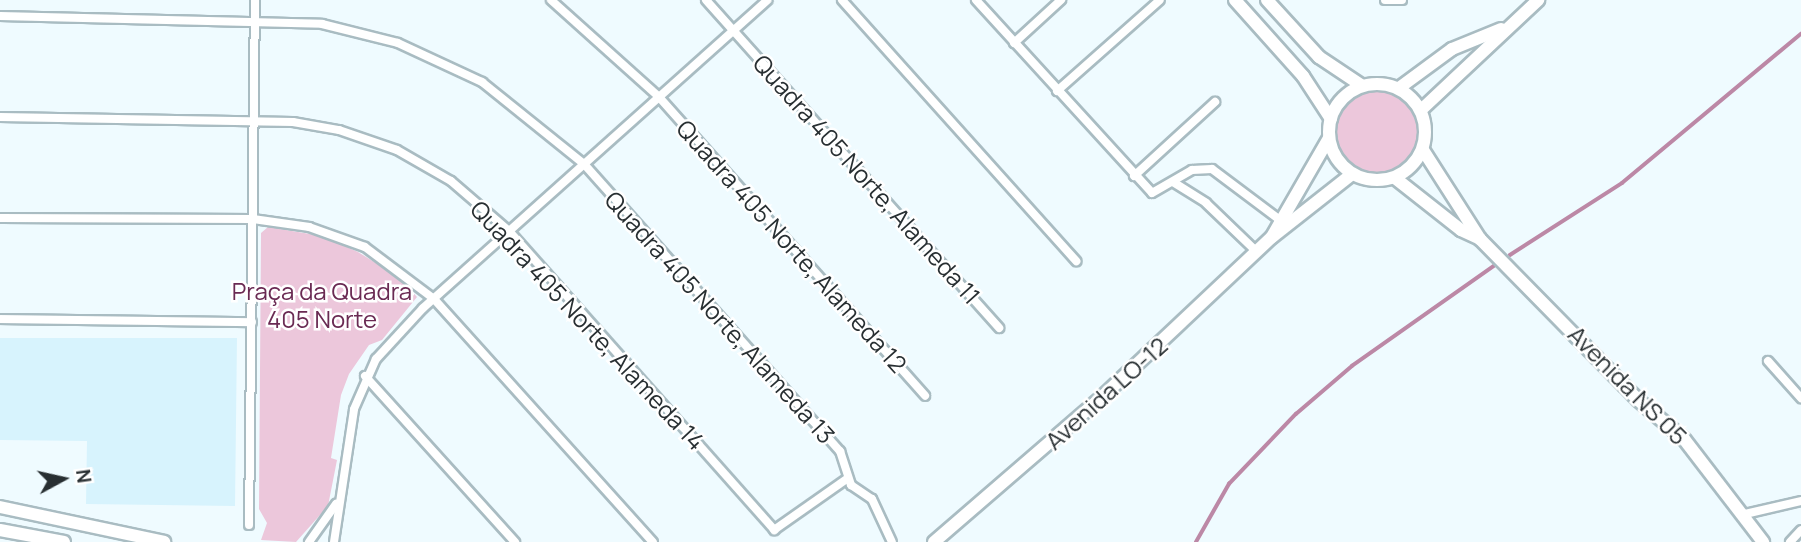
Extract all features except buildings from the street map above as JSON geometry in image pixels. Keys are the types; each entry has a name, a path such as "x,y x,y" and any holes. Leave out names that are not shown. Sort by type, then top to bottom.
{"street":[{"path":"249,525 255,0"},
{"name":"Quadra 405 Norte, Alameda 12","path":"551,0 659,97 925,396"},
{"name":"Quadra 405 Norte, Alameda 11","path":"706,0 999,328"},
{"path":"334,542 354,410 365,376 388,344 433,299 767,0"},
{"path":"842,0 1076,261"},
{"path":"976,0 1152,193 1192,170 1212,169 1280,220"},
{"path":"1014,43 1060,0"},
{"path":"1057,91 1160,0"},
{"path":"1236,0 1303,76 1331,119"},
{"path":"1267,0 1319,57 1361,85"},
{"path":"1389,2 1402,0"},
{"path":"1421,110 1538,0"},
{"name":"Quadra 405 Norte, Alameda 13","path":"0,16 255,19 346,28 442,61 506,98 584,164 840,451 851,485 872,499 892,542"},
{"path":"1399,88 1452,49 1510,25"},
{"path":"1385,84 1399,88 1421,110 1426,136 1423,149 1416,161 1395,177 1381,181 1352,174 1333,152 1329,138 1331,119 1343,97 1361,85 1385,84"},
{"path":"1134,176 1215,102"},
{"name":"Quadra 405 Norte, Alameda 14","path":"0,117 254,120 340,130 397,150 451,181 509,231 774,530 848,478"},
{"name":"Avenida LO-12","path":"1272,237 1329,138"},
{"name":"Avenida NS 05","path":"1423,149 1480,239 1638,400 1684,439 1745,514 1763,542"},
{"name":"Avenida LO-12","path":"934,542 1103,396 1272,237 1352,174"},
{"name":"Avenida NS 05","path":"1395,177 1450,222 1480,239"},
{"path":"1172,181 1206,203 1257,252"},
{"path":"0,218 253,219 309,226 351,240 389,262 433,299 653,542"},
{"path":"0,319 252,322"},
{"path":"1768,361 1801,398"},
{"path":"365,376 514,542"},
{"path":"309,542 340,495"},
{"path":"1745,514 1801,501"},
{"path":"0,507 164,542"},
{"path":"0,530 64,542"},
{"path":"1790,542 1801,530"}],"shaded area":[{"path":"0,338 237,338 235,506 86,504 87,441 0,440"}],"green space":[{"path":"1377,88 1394,92 1408,101 1417,115 1421,132 1417,149 1408,163 1394,172 1377,176 1360,172 1346,163 1337,149 1333,132 1337,115 1346,101 1360,92"},
{"name":"Praça da Quadra 405 Norte","path":"268,227 322,236 358,252 400,278 417,297 382,340 369,345 349,374 341,395 331,458 337,460 328,506 296,542 261,540 267,523 259,509 261,233"}],"waterway":[{"path":"1510,255 1622,183 1801,34"},
{"path":"1196,542 1229,484 1296,414 1352,366 1494,266"}]}
